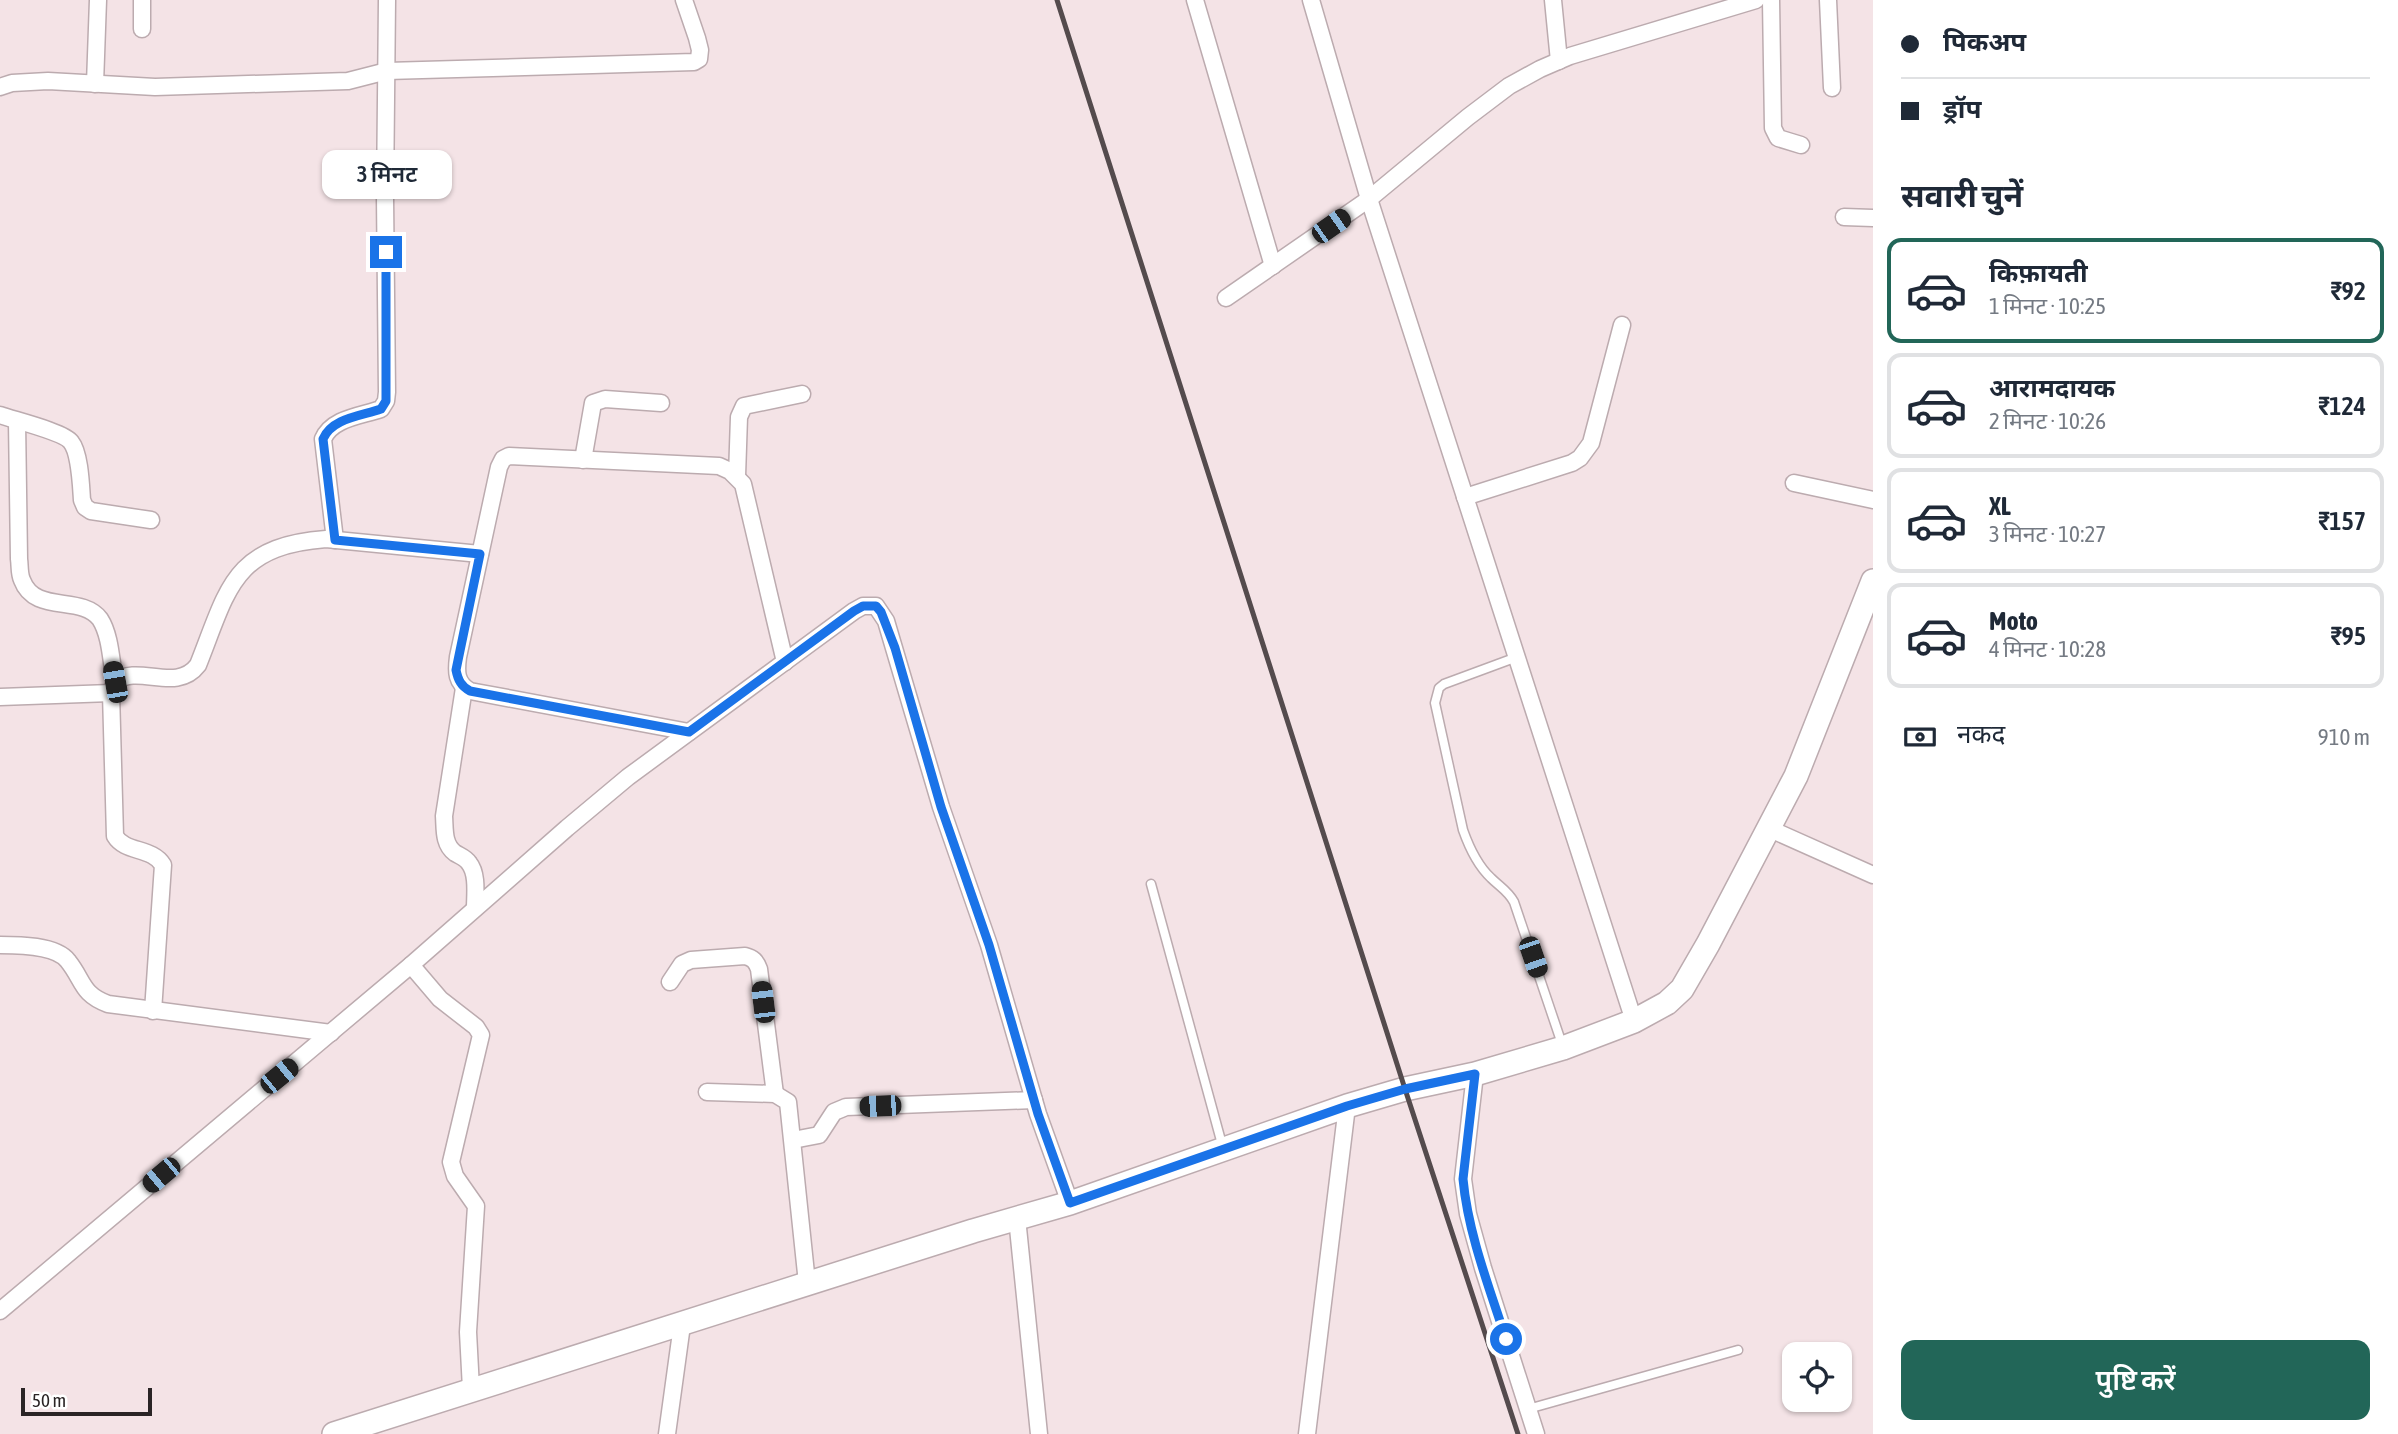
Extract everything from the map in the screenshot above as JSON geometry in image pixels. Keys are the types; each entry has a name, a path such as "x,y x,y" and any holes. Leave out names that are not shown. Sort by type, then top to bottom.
{"main road":[{"path":"334,1434 807,1283 1070,1203 1347,1106 1405,1089 1475,1074 1563,1048 1634,1021 1667,1003 1682,989 1709,944 1770,829 1822,715 1873,581"}],"street":[{"path":"95,84 98,0"},
{"path":"142,0 142,29"},
{"path":"335,540 323,439 334,424 381,409 387,392 387,0"},
{"path":"0,87 12,83 48,81 155,87 348,81 387,71 694,62 699,60 700,50 684,0"},
{"path":"1195,0 1273,266"},
{"path":"1311,0 1369,199 1634,1021"},
{"path":"1553,0 1559,61"},
{"path":"1226,299 1369,199 1509,86 1559,61 1756,0"},
{"path":"1771,0 1773,128 1779,138 1801,145"},
{"path":"1828,0 1832,88"},
{"path":"1844,217 1873,218"},
{"path":"1465,497 1572,463 1580,457 1591,443 1622,325"},
{"path":"737,476 739,417 744,406 802,394"},
{"path":"583,460 593,403 605,399 661,402"},
{"path":"0,415 63,436 72,443 76,451 85,507 91,511 151,520"},
{"path":"17,421 21,579 29,591 42,601 90,610 99,618 105,629 113,688 115,836 125,845 154,855 163,865 153,1011"},
{"path":"689,732 470,691 459,681 456,670 499,467 503,459 509,456 719,466 737,476 743,484 785,662"},
{"path":"1794,483 1873,500"},
{"path":"0,697 113,688 126,677 177,678 192,672 198,665 228,592 243,568 263,555 289,546 311,540 335,540 480,554"},
{"path":"0,1311 411,965 628,777 863,606 876,606 881,612 895,648 941,807 989,945 1034,1100 1070,1203"},
{"path":"464,688 444,816 445,835 453,851 469,862 474,875 475,908"},
{"path":"1770,829 1873,875"},
{"path":"0,945 24,944 62,956 95,1000 108,1004 331,1033"},
{"path":"670,982 682,964 691,960 745,956 756,962 775,1094"},
{"path":"411,965 440,999 476,1027 481,1035 451,1162 455,1176 474,1202 477,1214 469,1320 471,1389"},
{"path":"1475,1074 1463,1179 1464,1195 1483,1268 1536,1434"},
{"path":"707,1092 775,1094 788,1102 807,1283"},
{"path":"793,1140 820,1135 834,1112 846,1107 1034,1100"},
{"path":"1307,1434 1347,1106"},
{"path":"1017,1219 1040,1434"},
{"path":"667,1434 682,1325"}],"lane":[{"path":"1517,657 1444,684 1439,688 1435,704 1468,845 1478,863 1490,877 1505,888 1514,902 1563,1048"},
{"path":"1151,884 1223,1148"},
{"path":"1528,1409 1738,1350"}],"railway":[{"path":"1057,0 1518,1434"}],"route":[{"path":"386,252 386,401 381,409 334,424 323,439 335,540 480,554 456,670 464,688 689,732 854,611 863,606 876,606 886,621 895,648 941,807 989,945 1038,1114 1070,1203 1347,1106 1405,1089 1475,1074 1464,1161 1464,1195 1483,1268 1506,1339"}]}
